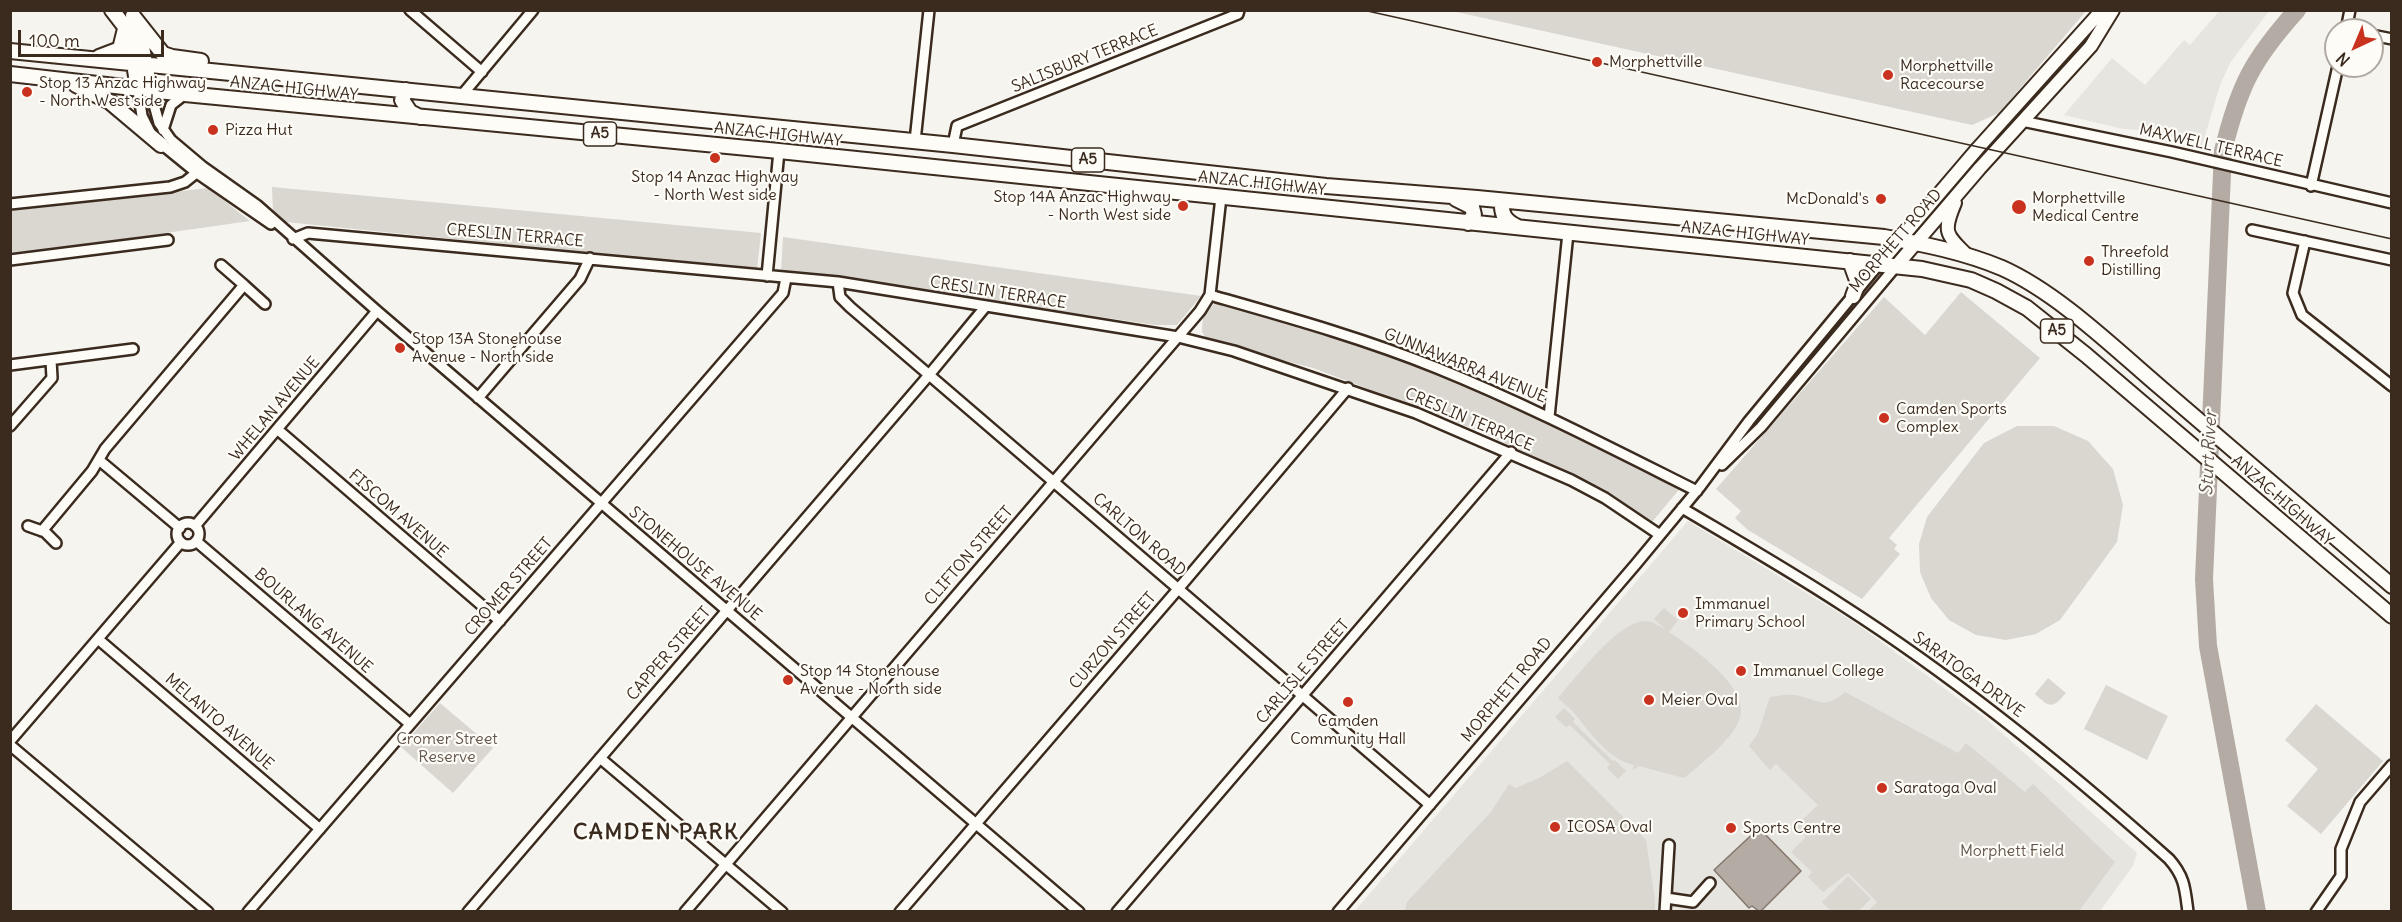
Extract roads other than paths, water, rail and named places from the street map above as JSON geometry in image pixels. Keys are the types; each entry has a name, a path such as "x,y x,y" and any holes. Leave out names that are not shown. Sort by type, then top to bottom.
{"highway":[{"path":"112,10 129,15 149,34 157,48 166,56 239,65 259,77"},
{"path":"93,59 120,49 129,15"},
{"path":"129,15 130,38 140,64 144,89"},
{"name":"ANZAC HIGHWAY","path":"10,51 953,144 1326,186 1502,201 1916,243 1966,255 2003,269 2041,290 2181,405 2390,583"},
{"name":"ANZAC HIGHWAY","path":"10,74 185,94 779,151 1897,265 1971,280 2027,308 2086,355 2391,616"},
{"path":"63,80 110,102 161,145"},
{"path":"387,114 391,101 388,88"},
{"path":"406,90 402,100 410,112 422,117"},
{"path":"835,134 843,144 841,158"},
{"path":"861,136 858,141 860,151 875,161"},
{"path":"1123,164 1132,170 1134,177 1131,187"},
{"path":"1148,167 1146,175 1149,179 1168,191"},
{"path":"1449,196 1472,207 1474,215 1468,223"},
{"path":"1502,201 1502,215 1511,224 1520,228"},
{"path":"1850,261 1858,284 1853,296"},
{"path":"2086,355 2100,337"},
{"path":"2366,594 2371,568"},
{"path":"2390,583 2385,596 2391,605"}],"main road":[{"name":"MORPHETT ROAD","path":"1879,264 2102,10"},
{"name":"MORPHETT ROAD","path":"1897,265 2091,45 2112,10"},
{"path":"1961,191 1947,222 1947,232 1966,255"}],"street":[{"path":"410,10 482,72"},
{"path":"462,95 533,10"},
{"path":"915,141 929,10"},
{"name":"SALISBURY TERRACE","path":"953,144 957,126 1238,14 1239,10"},
{"path":"2311,186 2335,78"},
{"name":"STONEHOUSE AVENUE","path":"144,89 163,130 200,170"},
{"name":"STONEHOUSE AVENUE","path":"144,89 144,121 161,145 258,206 293,239 1079,912"},
{"path":"163,130 171,105 185,94"},
{"name":"MAXWELL TERRACE","path":"2022,121 2209,160 2311,186 2391,203"},
{"path":"767,276 779,151"},
{"path":"10,204 170,187 185,182 200,170"},
{"path":"1210,296 1221,197"},
{"path":"2252,230 2391,260"},
{"name":"CRESLIN TERRACE","path":"293,239 308,233 838,282 1178,337 1227,349 1416,412 1511,452 1605,498 1660,535"},
{"path":"1550,417 1568,233"},
{"path":"10,260 168,240"},
{"path":"2305,241 2293,293 2302,315 2391,386"},
{"path":"478,398 580,279 590,258"},
{"name":"MORPHETT ROAD","path":"1698,490 1749,421 1879,264"},
{"path":"221,265 265,303"},
{"name":"MORPHETT ROAD","path":"1338,912 1682,508 1761,427 1897,265"},
{"name":"CROMER STREET","path":"248,912 783,293 786,278"},
{"name":"CARLTON ROAD","path":"838,282 840,297 1430,806"},
{"path":"42,531 92,471 105,449 244,285"},
{"name":"CLIFTON STREET","path":"685,912 1178,337 1210,296"},
{"name":"GUNNAWARRA AVENUE","path":"1210,296 1301,321 1435,367 1550,417 1698,490"},
{"name":"CAPPER STREET","path":"468,912 986,306"},
{"name":"WHELAN AVENUE","path":"195,526 377,311"},
{"path":"10,365 134,349"},
{"path":"10,426 52,378 51,360"},
{"name":"CURZON STREET","path":"900,912 1348,388"},
{"name":"FISCOM AVENUE","path":"277,429 500,621"},
{"name":"CARLISLE STREET","path":"1117,912 1511,452"},
{"path":"99,460 180,528"},
{"name":"SARATOGA DRIVE","path":"1682,508 1842,605 1902,645 2034,743 2180,871 2185,887 2188,912"},
{"path":"187,524 195,526 199,533 196,541 189,545 181,542 178,535 180,528 187,524"},
{"path":"28,526 42,531 56,543"},
{"name":"BOURLANG AVENUE","path":"196,541 410,724"},
{"path":"181,542 10,743 208,912"},
{"name":"MELANTO AVENUE","path":"98,639 320,829"},
{"path":"600,758 782,912"},
{"path":"2316,912 2341,876 2341,849 2360,802 2391,765"},
{"path":"1665,912 1669,845"},
{"path":"1666,898 1693,902 1710,883"}],"waterway":[{"name":"Sturt River","path":"2257,912 2208,646 2204,579 2223,151 2235,109 2249,75 2269,44 2297,10"}],"tram line":[{"path":"1363,10 2392,239"}],"place":[{"name":"Morphettville","path":"1597,62"},
{"name":"Morphettville Racecourse","path":"1888,75"},
{"name":"Stop 13 Anzac Highway - North West side","path":"27,92"},
{"name":"Pizza Hut","path":"213,130"},
{"name":"Stop 14 Anzac Highway - North West side","path":"715,158"},
{"name":"McDonald's","path":"1881,199"},
{"name":"Stop 14A Anzac Highway - North West side","path":"1183,206"},
{"name":"Morphettville Medical Centre","path":"2019,207"},
{"name":"Threefold Distilling","path":"2089,261"},
{"name":"Stop 13A Stonehouse Avenue - North side","path":"400,348"},
{"name":"Camden Sports Complex","path":"1884,418"},
{"name":"Immanuel Primary School","path":"1683,613"},
{"name":"Immanuel College","path":"1741,671"},
{"name":"Stop 14 Stonehouse Avenue - North side","path":"788,680"},
{"name":"Meier Oval","path":"1649,700"},
{"name":"Camden Community Hall","path":"1348,702"},
{"name":"Saratoga Oval","path":"1882,788"},
{"name":"ICOSA Oval","path":"1555,827"},
{"name":"Sports Centre","path":"1731,828"}],"district":[{"name":"CAMDEN PARK","path":"656,833"}],"park label":[{"name":"Cromer Street Reserve","path":"447,748"},
{"name":"Morphett Field","path":"2012,851"}]}
